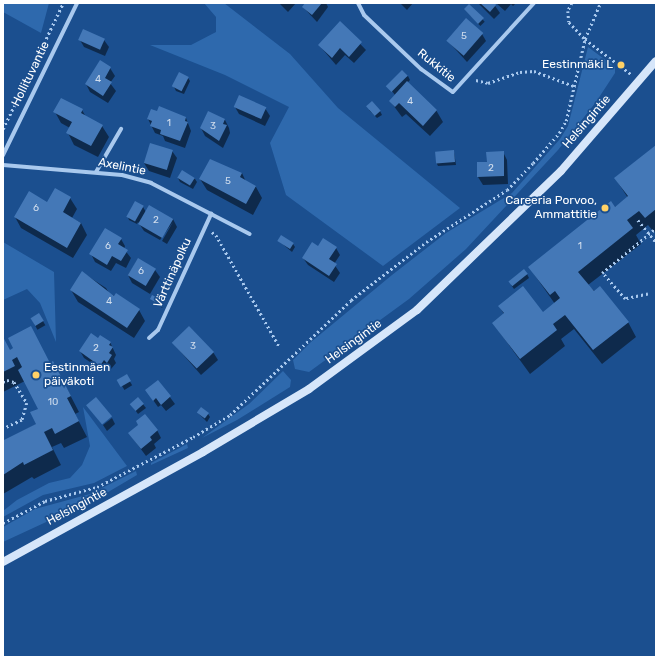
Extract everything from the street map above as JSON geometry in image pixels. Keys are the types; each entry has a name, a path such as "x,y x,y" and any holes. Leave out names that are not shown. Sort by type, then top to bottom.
{"main road":[{"name":"Helsingintie","path":"3,562 256,421 309,389 383,336 448,283 561,171 656,61"}],"street":[{"name":"Hollituvantie","path":"3,155 77,3"},
{"name":"Rukkitie","path":"358,3 364,14 421,69 453,92 534,3"},
{"path":"96,172 122,129"},
{"name":"Axelintie","path":"3,164 122,175 151,183 250,234"},
{"name":"Värttinäpolku","path":"149,338 158,330 211,214"}],"path":[{"path":"3,129 63,3"},
{"path":"572,3 568,11 569,22 585,39 621,65 639,81"},
{"path":"3,523 45,501 97,487 194,437 230,414 351,300 426,242 507,190 559,133 566,121 585,39 600,3"},
{"path":"468,76 488,83 520,72 534,71 574,86"},
{"path":"638,220 656,242"},
{"path":"205,227 216,235 279,346"},
{"path":"648,294 625,299 602,273 656,228"},
{"path":"3,382 7,380 14,382 27,403 22,420 3,429"}],"shaded area":[{"path":"3,3 49,3 41,33 3,12"},
{"path":"204,3 224,3 290,54 338,108 460,208 383,266 286,195 270,143 289,107 225,75 150,45 191,45 216,32 216,17"},
{"path":"588,47 615,67 615,73 596,102 558,150 466,249 409,299 309,372 295,369 293,360 311,342 392,275 446,233 512,193 560,139 568,126"},
{"path":"3,242 54,272 56,342 40,303 27,289 3,300"},
{"path":"283,371 291,380 290,387 237,420 202,438 249,404"},
{"path":"83,407 127,466 94,483 43,495 3,517 3,511 17,500 49,483 70,478 82,465 90,446"},
{"path":"187,444 188,448 151,465 151,463"},
{"path":"136,471 137,475 98,498 3,542 3,527 35,509 90,494"}],"building":[{"path":"305,3 322,3 312,15 302,7"},
{"path":"480,3 495,3 496,5 490,12"},
{"path":"469,4 484,18 478,24 464,9"},
{"path":"466,18 483,33 464,56 446,41"},
{"path":"340,21 362,42 349,57 340,48 332,58 318,45"},
{"path":"83,29 105,39 100,50 78,40"},
{"path":"100,60 111,67 105,78 112,82 103,96 85,84"},
{"path":"402,70 408,76 391,92 386,86"},
{"path":"179,72 189,77 182,91 172,86"},
{"path":"407,81 437,110 423,126 399,103 395,107 389,101"},
{"path":"239,95 266,107 261,119 234,107"},
{"path":"61,98 83,109 81,113 103,125 91,146 66,133 72,122 53,112"},
{"path":"372,101 381,111 375,116 366,106"},
{"path":"159,106 186,117 185,121 188,122 180,141 160,134 161,130 150,126 152,121 147,119 151,109 157,111"},
{"path":"208,111 225,119 223,124 227,125 219,141 200,128"},
{"path":"150,143 173,150 167,170 144,163"},
{"path":"656,145 656,209 645,218 639,211 627,220 633,228 578,272 594,291 600,286 629,322 593,350 565,315 553,324 557,330 520,359 492,323 504,313 498,306 523,286 543,312 560,298 555,291 550,295 528,267 611,201 615,207 628,196 614,178"},
{"path":"454,150 455,162 436,164 435,152"},
{"path":"504,151 504,176 477,177 477,162 487,162 486,152"},
{"path":"210,159 242,173 240,177 256,186 246,204 199,179"},
{"path":"182,170 195,178 190,186 177,178"},
{"path":"55,188 71,197 63,212 81,223 67,248 14,217 29,191 47,202"},
{"path":"135,201 144,206 135,222 126,217"},
{"path":"149,205 173,219 162,238 138,224"},
{"path":"105,228 122,238 118,244 128,250 121,261 112,256 107,265 89,254"},
{"path":"281,235 294,243 290,249 277,241"},
{"path":"323,238 337,247 329,259 337,264 329,276 302,258 312,242 318,246"},
{"path":"138,258 156,269 146,286 128,275"},
{"path":"524,269 528,274 512,286 508,282"},
{"path":"82,271 114,296 116,293 140,309 127,328 70,290"},
{"path":"152,295 162,300 160,305 150,299"},
{"path":"39,313 44,321 35,326 31,318"},
{"path":"31,326 50,363 53,361 71,396 67,398 79,421 55,434 52,428 44,432 53,450 24,465 23,462 3,475 3,438 4,440 36,424 30,412 38,409 18,370 22,367 17,357 12,360 15,366 3,372 3,337 10,350 13,348 8,338"},
{"path":"189,326 214,352 197,369 172,343"},
{"path":"91,333 98,338 100,335 111,342 109,345 113,347 109,353 112,355 107,363 104,360 100,366 79,351"},
{"path":"127,374 131,381 121,387 117,380"},
{"path":"158,380 171,396 161,405 156,398 153,401 145,390"},
{"path":"96,397 112,416 102,425 86,405"},
{"path":"138,397 144,404 136,411 130,404"},
{"path":"201,407 209,413 205,419 197,413"},
{"path":"145,414 158,430 150,437 152,440 141,449 128,433 138,425 136,421"}],"place":[{"name":"Eestinmäki L","path":"621,65"},
{"name":"Careeria Porvoo, Ammattitie","path":"605,208"},
{"name":"Eestinmäen päiväkoti","path":"36,375"}]}
